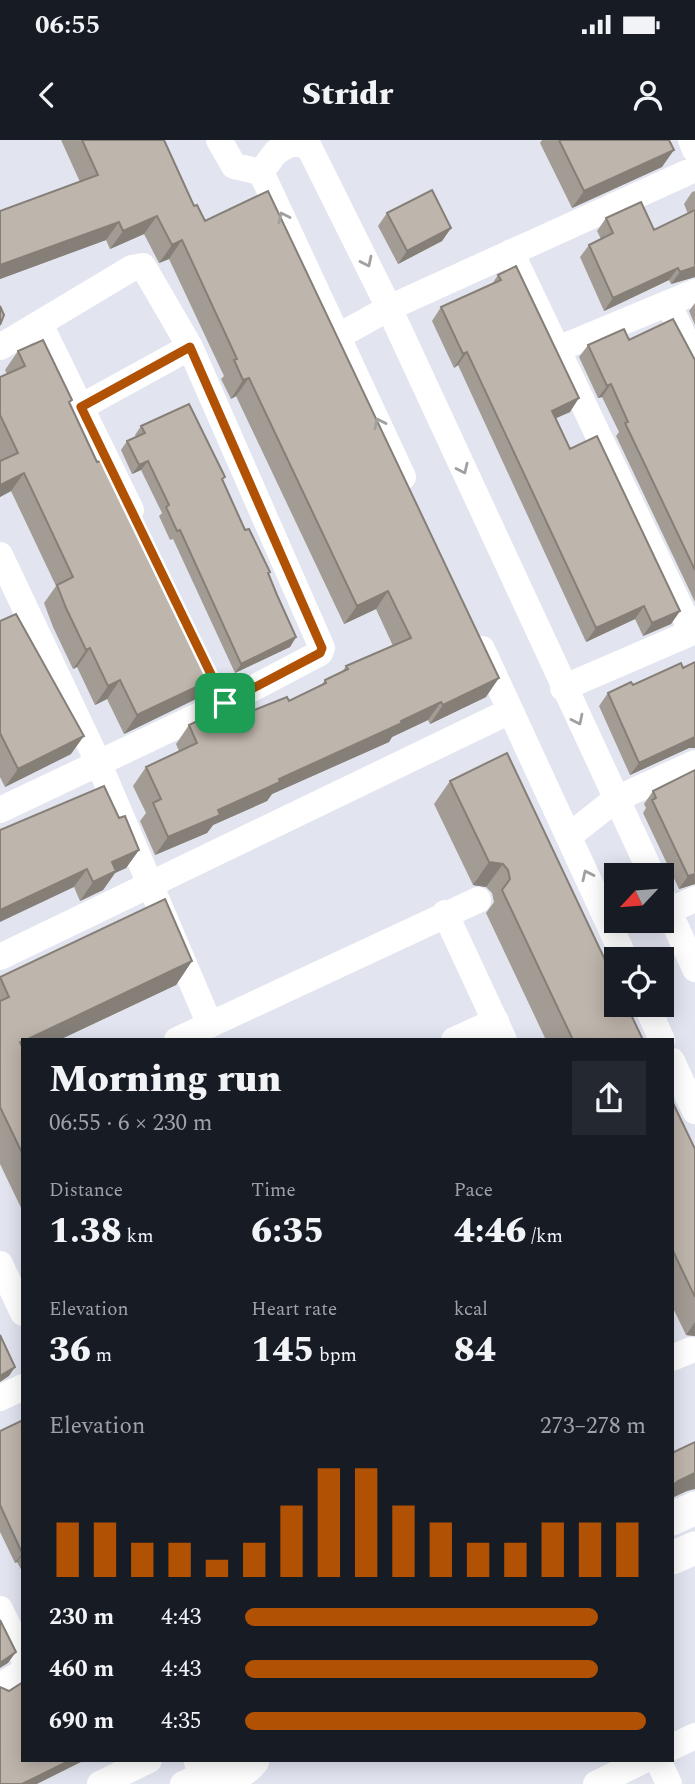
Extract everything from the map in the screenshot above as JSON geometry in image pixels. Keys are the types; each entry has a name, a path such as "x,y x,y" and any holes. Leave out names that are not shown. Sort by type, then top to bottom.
{"street":[{"path":"219,140 234,166 261,172"},
{"path":"691,140 695,150"},
{"path":"261,172 276,152 293,142 309,147 389,308 646,863"},
{"path":"339,336 389,308 695,169"},
{"path":"261,172 413,498"},
{"path":"511,252 694,632 563,688"},
{"path":"0,347 140,264 147,271 190,347 322,648 320,653 225,703 0,810"},
{"path":"558,349 695,292"},
{"path":"668,303 695,360"},
{"path":"40,324 141,531"},
{"path":"81,407 190,347"},
{"path":"0,555 8,591 99,762 205,1033 445,913 478,900"},
{"path":"470,623 620,947"},
{"path":"213,678 225,703"},
{"path":"0,957 510,711"},
{"path":"569,836 617,799 695,763"},
{"path":"674,902 695,899"},
{"path":"445,913 500,1030 463,1038"},
{"path":"674,923 695,969"},
{"path":"652,1017 661,1038"},
{"path":"674,1065 695,1111"},
{"path":"0,1264 21,1309"},
{"path":"0,1398 21,1388"},
{"path":"674,1518 695,1508"},
{"path":"674,1557 695,1548"},
{"path":"0,1609 21,1653"},
{"path":"0,1686 21,1673"},
{"path":"674,1746 695,1736"},
{"path":"100,1784 145,1762"},
{"path":"207,1775 239,1773 252,1762"},
{"path":"255,1762 265,1784"},
{"path":"596,1784 640,1762"},
{"path":"659,1762 670,1784"}],"building":[{"path":"82,140 164,140 194,206 197,205 205,221 268,191 499,678 443,705 441,702 401,721 402,723 279,779 280,782 218,810 220,815 168,837 153,803 161,799 146,767 197,743 189,725 227,707 232,719 287,697 289,701 326,683 325,680 348,669 346,666 411,638 388,591 357,606 249,378 243,380 234,360 237,359 182,240 172,245 157,216 123,231 119,222 0,265 0,211 98,175"},
{"path":"559,140 669,140 674,150 584,191"},
{"path":"432,190 451,228 407,251 387,213"},
{"path":"641,202 654,230 695,210 695,267 680,272 678,268 613,298 589,245 613,233 606,218"},
{"path":"516,266 579,398 552,411 570,449 597,436 680,611 652,623 644,606 596,628 467,352 463,354 441,307 501,280 498,275"},
{"path":"0,306 4,315 0,325"},
{"path":"673,319 695,360 695,570 625,423 628,422 611,384 607,386 588,345 624,329 629,340"},
{"path":"43,340 72,400 69,402 97,462 101,461 111,481 119,477 213,679 137,715 120,680 108,686 90,648 86,650 66,608 57,585 73,577 24,473 0,485 0,461 18,453 0,415 0,377 25,366 18,351"},
{"path":"189,404 225,477 222,479 245,530 249,529 270,572 268,573 296,637 241,664 180,530 177,531 166,507 169,505 148,461 139,465 127,441 145,433 141,426"},
{"path":"16,614 84,736 18,769 0,733 0,621"},
{"path":"695,662 695,737 639,763 608,693 631,682 633,685 681,663 683,668"},
{"path":"507,753 604,958 604,1017 632,1017 642,1038 572,1038 502,890 510,879 508,870 503,864 489,862 450,781"},
{"path":"695,770 695,874 688,876 652,800 656,798 653,791"},
{"path":"104,786 119,818 125,816 139,850 112,862 116,871 93,882 87,869 0,910 0,830"},
{"path":"165,899 192,961 30,1038 21,1038 21,1151 0,1107 0,1001 9,997 0,977"},
{"path":"674,1105 695,1149 695,1297 674,1253"},
{"path":"0,1335 15,1367 0,1376"},
{"path":"21,1421 21,1551 0,1505 0,1431"},
{"path":"695,1442 695,1473 674,1484 674,1452"},
{"path":"0,1620 16,1652 0,1663"},
{"path":"21,1683 21,1762 67,1762 22,1784 0,1784 0,1687 9,1691"}],"route":[{"path":"190,347 322,648 320,653 225,703 81,407 190,347"}]}
